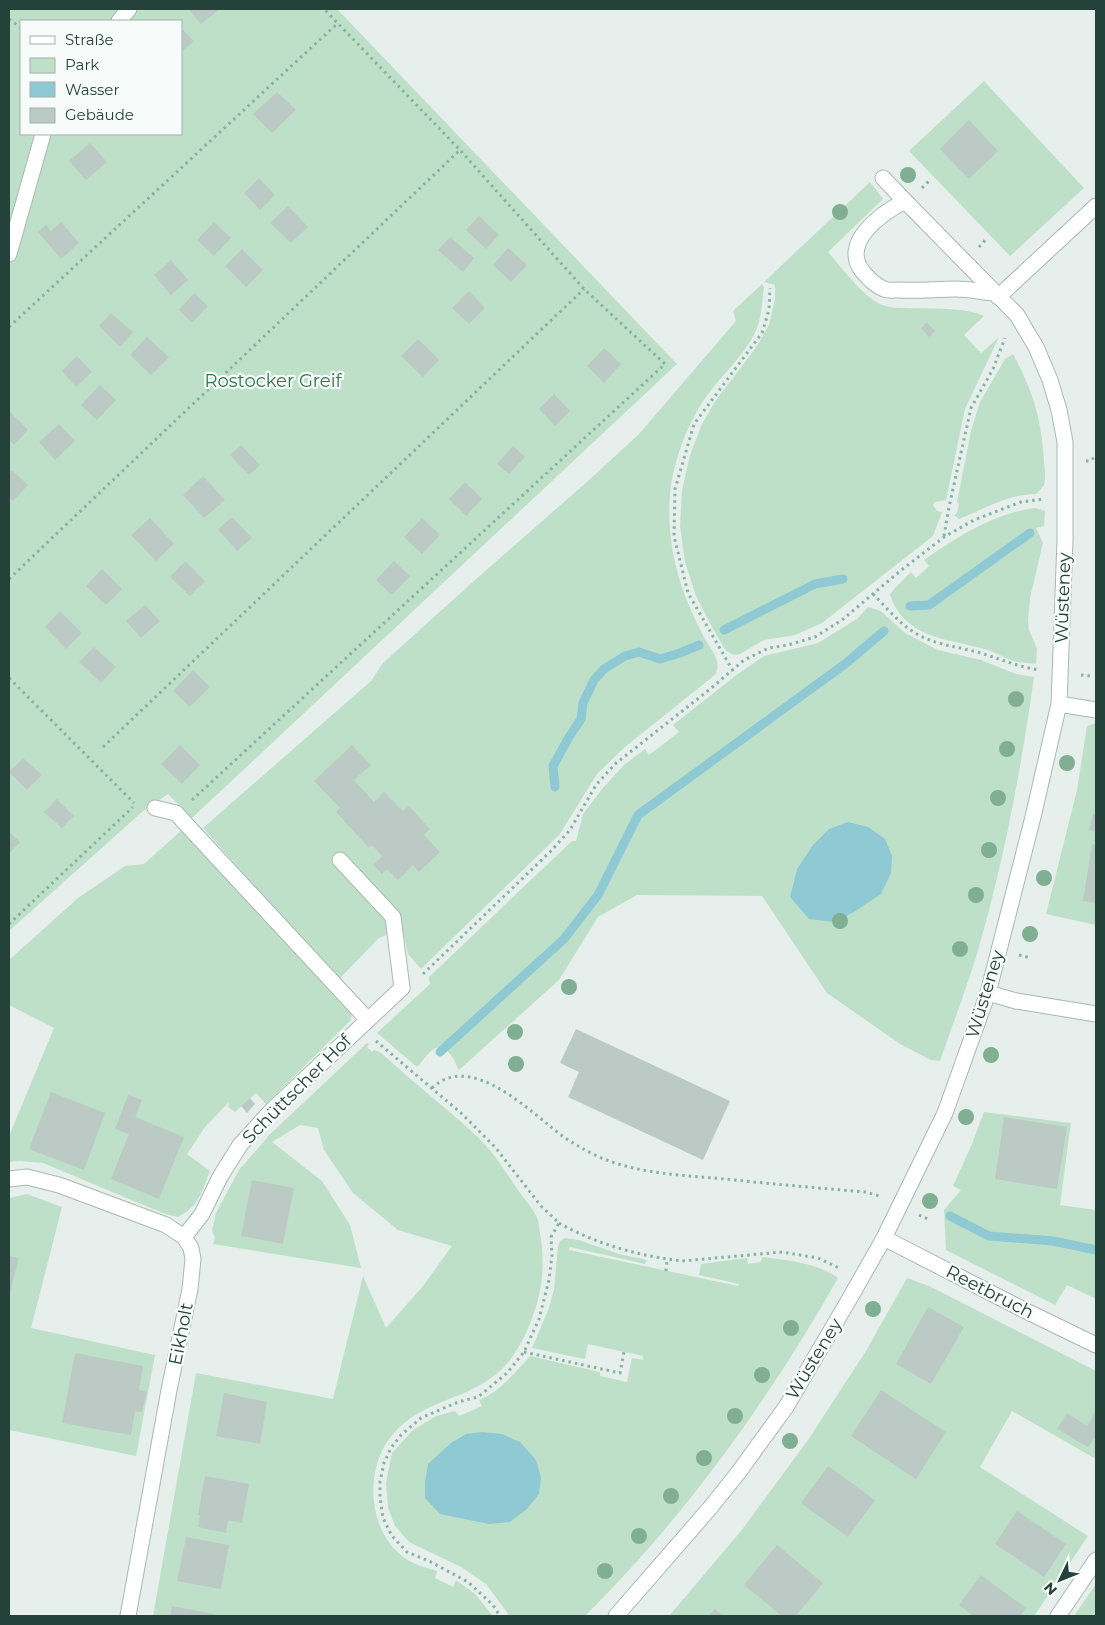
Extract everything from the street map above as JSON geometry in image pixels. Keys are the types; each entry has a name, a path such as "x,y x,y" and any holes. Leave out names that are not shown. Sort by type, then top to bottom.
{"street":[{"path":"120,20 129,9"},
{"path":"9,254 43,135"},
{"name":"Wüsteney","path":"616,1616 738,1473 786,1407 884,1238 945,1113 988,993 1033,817 1059,704 1065,442 1059,410 1050,380 1036,347 1017,315 883,178"},
{"path":"905,201 874,222 858,244 855,255 859,267 867,277 884,289 918,291 957,289 996,295 1096,206"},
{"path":"1059,704 1096,710"},
{"path":"155,808 180,818"},
{"name":"Schüttscher Hof","path":"180,818 365,1023"},
{"path":"340,860 393,917 402,988"},
{"name":"Schüttscher Hof","path":"184,1236 202,1214 220,1177 240,1145 272,1110 402,988"},
{"path":"988,993 1016,1001 1096,1014"},
{"path":"9,1179 27,1177 59,1185 166,1225 184,1236"},
{"name":"Eikholt","path":"128,1616 169,1390 190,1289 194,1259 191,1248 184,1236"},
{"name":"Reetbruch","path":"884,1238 1096,1346"},
{"path":"1058,1616 1096,1560"}],"path":[{"path":"180,818 665,364 584,289 460,150 324,9"},
{"path":"9,19 20,27"},
{"path":"9,327 338,23"},
{"path":"9,579 460,150"},
{"path":"979,246 987,238"},
{"path":"733,671 688,593 674,536 675,489 694,424 762,333 769,310 770,288"},
{"path":"103,748 584,289"},
{"path":"944,537 971,408 992,369 1005,336 1017,315"},
{"path":"402,988 424,974 550,852 570,830 596,786 615,764 733,671 744,660 770,648 815,637 842,620 944,537 974,520 1021,502 1065,499"},
{"path":"873,594 910,630 926,639 1019,666 1090,676"},
{"path":"9,678 135,805 9,924"},
{"path":"365,1023 380,1045 461,1113 495,1147 536,1200 559,1223 578,1234 636,1254 682,1261 782,1252 818,1258 860,1279"},
{"path":"432,1088 439,1081 450,1076 473,1077 504,1091 580,1148 596,1156 628,1167 672,1174 866,1192 888,1199 930,1220"},
{"path":"500,1616 493,1605 468,1582 431,1562 407,1552 392,1536 384,1518 380,1497 380,1482 384,1463 391,1448 401,1435 421,1418 458,1402 478,1396 507,1373 524,1352 539,1319 549,1280 552,1255 551,1236 559,1223"},
{"path":"666,1271 667,1259"},
{"path":"524,1352 620,1373 624,1352"}],"green space":[{"name":"Rostocker Greif","path":"9,9 337,9 677,364 192,818 168,794 142,812 9,931"},
{"path":"984,81 1084,188 1010,256 909,151"},
{"path":"870,182 883,199 828,252 867,295 880,304 897,308 967,311 984,316 964,335 981,353 999,337 965,409 946,500 935,502 933,505 937,511 942,512 933,536 822,623 795,635 764,640 740,654 734,655 726,651 712,627 696,596 685,562 680,526 682,491 690,455 702,424 716,400 755,349 769,325 775,299 775,285 764,282"},
{"path":"762,284 764,287 757,328 748,345 709,393 695,415 678,454 670,494 670,531 676,566 694,616 716,658 716,674 625,747 597,774 560,834 421,969 408,954 402,928 379,938 338,980 203,828 371,681 383,663 639,434 736,321 733,311"},
{"path":"1013,354 1031,393 1039,419 1045,471 1044,485 1036,494 1006,499 959,519 954,515 957,513 959,504 957,502 971,431 980,402 1005,359"},
{"path":"1036,508 1045,511 1044,526 1036,528 1043,543 1030,598 1028,621 1029,630 1037,649 1036,664 1017,662 986,649 927,634 905,620 896,609 890,595 911,572 916,578 929,566 924,560 950,542 991,520"},
{"path":"868,607 881,611 905,633 938,650 981,660 1016,674 1034,677 1017,783 995,888 976,957 940,1061 931,1060 900,1044 827,993 762,896 637,895 598,917 559,980 459,1070 447,1050 439,1047 430,1052 417,1067 377,1033 430,984 429,977 572,841 576,841 583,814 624,765 645,749 649,755 679,732 673,725 735,676 764,656 818,643 857,619"},
{"path":"1096,723 1096,925 1046,914 1077,790 1087,726"},
{"path":"183,829 352,1015 350,1021 266,1104 256,1093 235,1112 228,1107 229,1102 205,1127 187,1154 210,1171 199,1198 191,1208 178,1217 165,1214 43,1163 9,1162 9,1136 54,1028 9,1005 9,960 78,898 125,866 144,864"},
{"path":"367,1043 369,1045 367,1047 372,1052 374,1050 380,1052 484,1144 531,1207 538,1221 543,1259 541,1286 531,1321 519,1347 502,1369 489,1380 418,1413 405,1422 383,1448 377,1464 374,1482 374,1500 377,1517 383,1533 393,1547 406,1559 437,1571 435,1578 453,1587 456,1580 475,1594 493,1616 153,1616 196,1373 333,1399 363,1276 386,1328 423,1286 452,1246 398,1230 353,1193 324,1150 318,1128 300,1125 272,1142 322,1181 350,1225 361,1268 213,1244 215,1238 212,1230 216,1213 239,1170 267,1137"},
{"path":"984,1112 1071,1123 1060,1205 1096,1210 1096,1299 1067,1285 1055,1305 946,1250 944,1210 961,1190 953,1186"},
{"path":"27,1194 62,1207 31,1328 155,1355 136,1456 9,1430 9,1198"},
{"path":"565,1238 579,1240 619,1254 647,1260 645,1264 570,1247 569,1250 738,1286 739,1284 699,1275 701,1264 747,1258 748,1264 761,1262 762,1257 812,1266 838,1278 783,1368 723,1456 691,1498 622,1578 585,1616 509,1616 486,1584 461,1567 409,1542 395,1526 388,1508 386,1483 392,1453 413,1430 436,1416 455,1411 459,1416 482,1406 479,1400 501,1387 530,1356 600,1372 600,1376 627,1382 632,1358 643,1360 643,1356 588,1344 585,1359 532,1348 549,1308 554,1289 558,1247 560,1241"},
{"path":"907,1278 929,1286 1096,1371 1096,1459 1012,1411 980,1467 1088,1536 1034,1616 669,1616 741,1531 808,1440 866,1351"},
{"path":"1096,1584 1096,1616 1074,1616"}],"water":[{"path":"848,822 868,827 885,839 892,856 891,873 881,894 854,912 834,922 809,919 790,897 797,869 813,845 829,829"},
{"path":"482,1432 502,1434 520,1442 536,1460 541,1478 539,1494 527,1509 510,1522 489,1524 440,1514 425,1498 428,1464 451,1443 466,1434"}],"building":[{"path":"188,9 220,9 201,24"},
{"path":"182,29 194,41 182,51"},
{"path":"277,92 296,110 272,133 253,114"},
{"path":"969,120 998,151 969,179 940,149"},
{"path":"90,143 107,162 86,180 69,161"},
{"path":"259,178 275,195 260,210 244,193"},
{"path":"288,206 308,227 291,243 270,223"},
{"path":"479,216 499,235 486,249 466,230"},
{"path":"61,222 79,243 61,259 38,232 46,225 51,231"},
{"path":"214,222 231,238 214,256 197,240"},
{"path":"450,237 474,258 463,272 438,250"},
{"path":"508,248 527,265 511,282 493,265"},
{"path":"242,249 263,270 246,287 225,266"},
{"path":"171,260 188,280 171,295 154,275"},
{"path":"469,291 485,308 469,324 452,308"},
{"path":"194,293 208,306 192,323 179,310"},
{"path":"111,313 133,332 120,347 99,326"},
{"path":"927,322 935,331 929,337 921,328"},
{"path":"147,337 169,357 151,375 130,355"},
{"path":"418,339 439,360 423,377 401,356"},
{"path":"604,348 621,364 604,383 587,366"},
{"path":"77,356 92,372 76,387 62,371"},
{"path":"100,385 116,400 97,420 81,405"},
{"path":"554,394 570,411 555,426 539,409"},
{"path":"10,412 28,430 14,445 9,439"},
{"path":"59,424 75,441 55,460 39,442"},
{"path":"241,445 260,465 249,475 230,455"},
{"path":"513,446 525,457 509,474 497,464"},
{"path":"12,470 28,485 13,501 9,497 9,473"},
{"path":"203,476 225,500 204,518 183,495"},
{"path":"465,482 482,499 466,516 449,499"},
{"path":"232,517 252,538 237,551 218,529"},
{"path":"150,518 174,544 156,561 131,535"},
{"path":"422,518 440,535 422,554 404,537"},
{"path":"185,561 205,581 190,596 170,577"},
{"path":"394,561 410,576 392,595 376,580"},
{"path":"102,569 122,589 106,605 86,586"},
{"path":"145,605 160,621 141,638 126,621"},
{"path":"60,611 82,633 66,649 45,627"},
{"path":"94,647 116,667 101,683 79,662"},
{"path":"193,670 210,687 190,707 173,691"},
{"path":"180,745 200,765 182,784 161,764"},
{"path":"352,745 371,765 354,780 374,802 384,792 403,811 409,806 430,829 424,835 440,852 419,872 413,865 398,880 387,869 382,874 373,865 382,856 372,845 369,848 336,812 340,808 314,781"},
{"path":"23,758 42,775 27,790 9,772"},
{"path":"57,799 74,816 62,828 44,812"},
{"path":"1093,814 1096,814 1096,832 1089,830"},
{"path":"9,832 20,842 9,854"},
{"path":"1092,844 1096,845 1096,903 1083,901"},
{"path":"576,1029 730,1101 703,1160 568,1097 579,1072 560,1063"},
{"path":"51,1092 105,1113 84,1170 29,1149"},
{"path":"128,1095 142,1100 135,1117 184,1137 159,1199 111,1179 129,1134 115,1129"},
{"path":"250,1098 255,1104 247,1113 241,1106"},
{"path":"1004,1117 1067,1127 1057,1189 995,1179"},
{"path":"252,1180 294,1188 283,1244 241,1236"},
{"path":"9,1256 19,1258 9,1296"},
{"path":"928,1307 964,1327 931,1384 896,1364"},
{"path":"75,1353 143,1366 139,1390 147,1392 142,1412 135,1411 131,1435 62,1423"},
{"path":"881,1390 946,1432 916,1479 851,1436"},
{"path":"224,1393 267,1402 260,1444 216,1436"},
{"path":"1096,1410 1096,1436 1088,1447 1057,1429 1067,1413 1087,1426"},
{"path":"828,1466 875,1500 848,1537 801,1503"},
{"path":"205,1476 249,1484 242,1523 228,1520 226,1533 198,1527 200,1515 198,1515"},
{"path":"1017,1511 1066,1544 1044,1577 995,1544"},
{"path":"186,1537 229,1545 221,1589 177,1581"},
{"path":"777,1545 823,1583 796,1616 782,1616 744,1585"},
{"path":"981,1575 1026,1608 1020,1616 973,1616 959,1605"},
{"path":"172,1606 214,1614 213,1616 170,1616"},
{"path":"715,1609 723,1616 709,1616"}],"waterway":[{"path":"910,606 929,605 1030,533"},
{"path":"724,630 815,584 843,579"},
{"path":"440,1052 564,939 598,895 638,815 845,664 884,631"},
{"path":"555,787 553,766 581,719 583,703 594,680 604,669 625,656 639,652 660,659 699,645"},
{"path":"950,1216 989,1236 1053,1241 1096,1250"}]}
